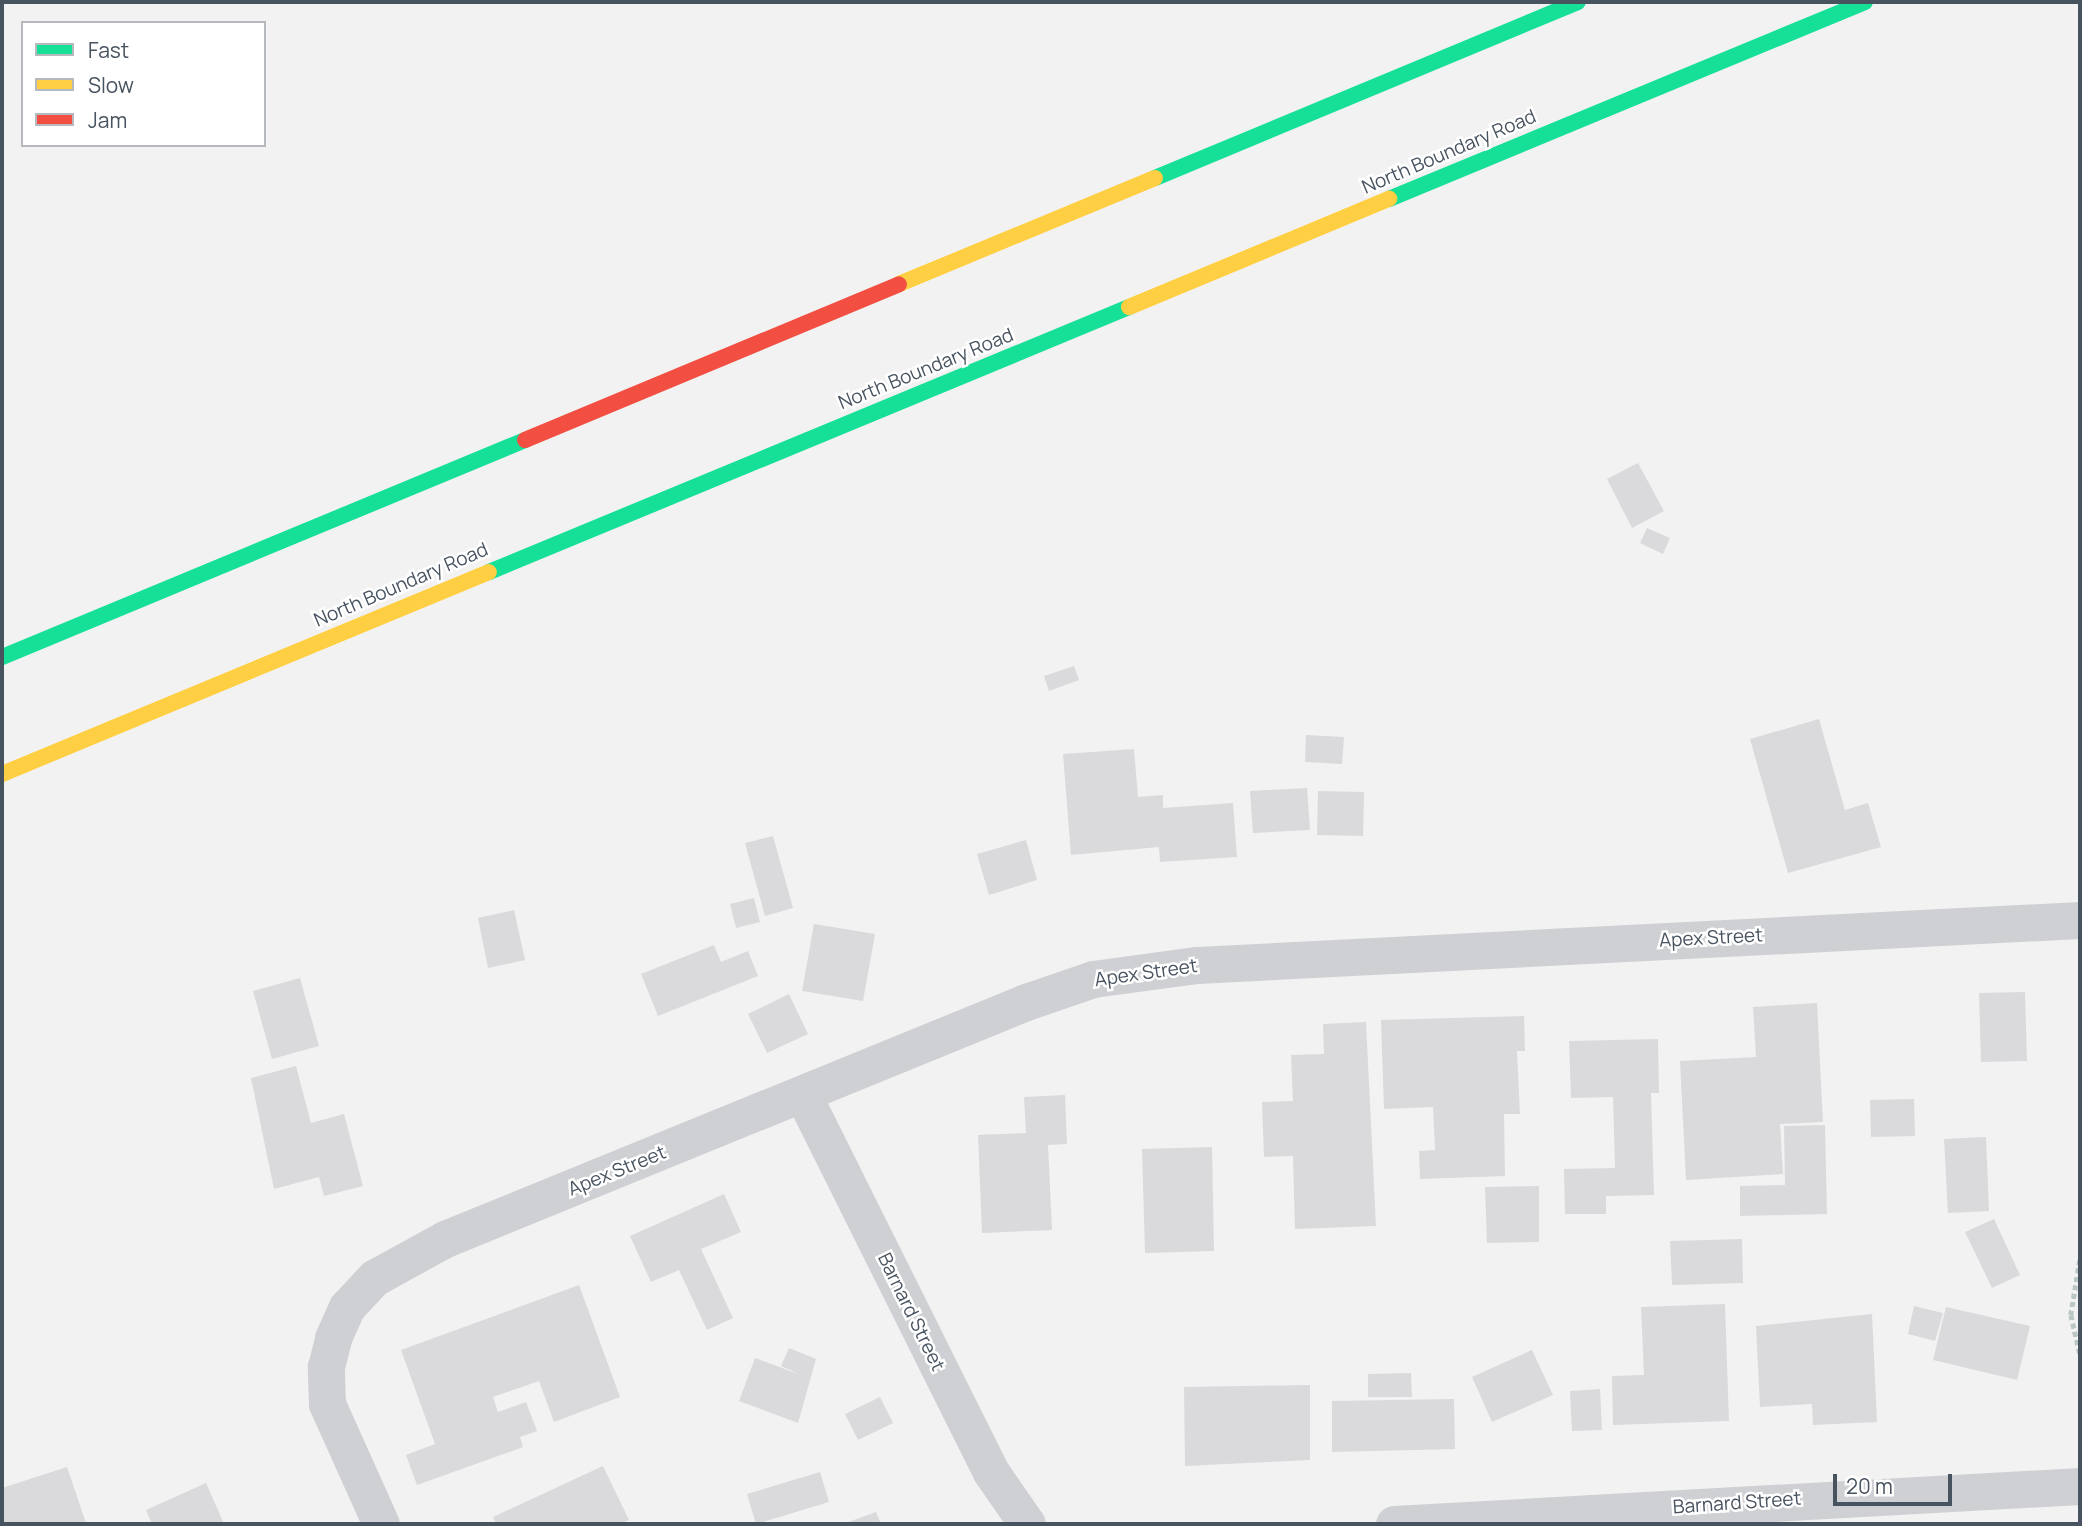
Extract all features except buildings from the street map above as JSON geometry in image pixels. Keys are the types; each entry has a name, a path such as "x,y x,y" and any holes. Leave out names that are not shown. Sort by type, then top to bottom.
{"main road":[{"path":"2,657 1578,2"},
{"name":"North Boundary Road","path":"2,774 1865,2"}],"street":[{"name":"Apex Street","path":"380,1524 327,1404 326,1367 347,1307 401,1259 1026,1002 1135,971 2080,919"},
{"name":"Barnard Street","path":"803,1095 991,1472 1027,1524"},
{"name":"Barnard Street","path":"1394,1524 2080,1486"}],"path":[{"path":"2080,1260 2071,1315 2080,1354"}],"traffic: fast":[{"path":"1155,178 1578,2"},
{"path":"1389,199 1865,2"},
{"path":"489,572 1129,307"},
{"path":"2,657 525,440"}],"traffic: slow":[{"path":"899,284 1155,178"},
{"path":"1129,307 1389,199"},
{"path":"2,774 489,572"}],"traffic: jam":[{"path":"525,440 899,284"}]}
